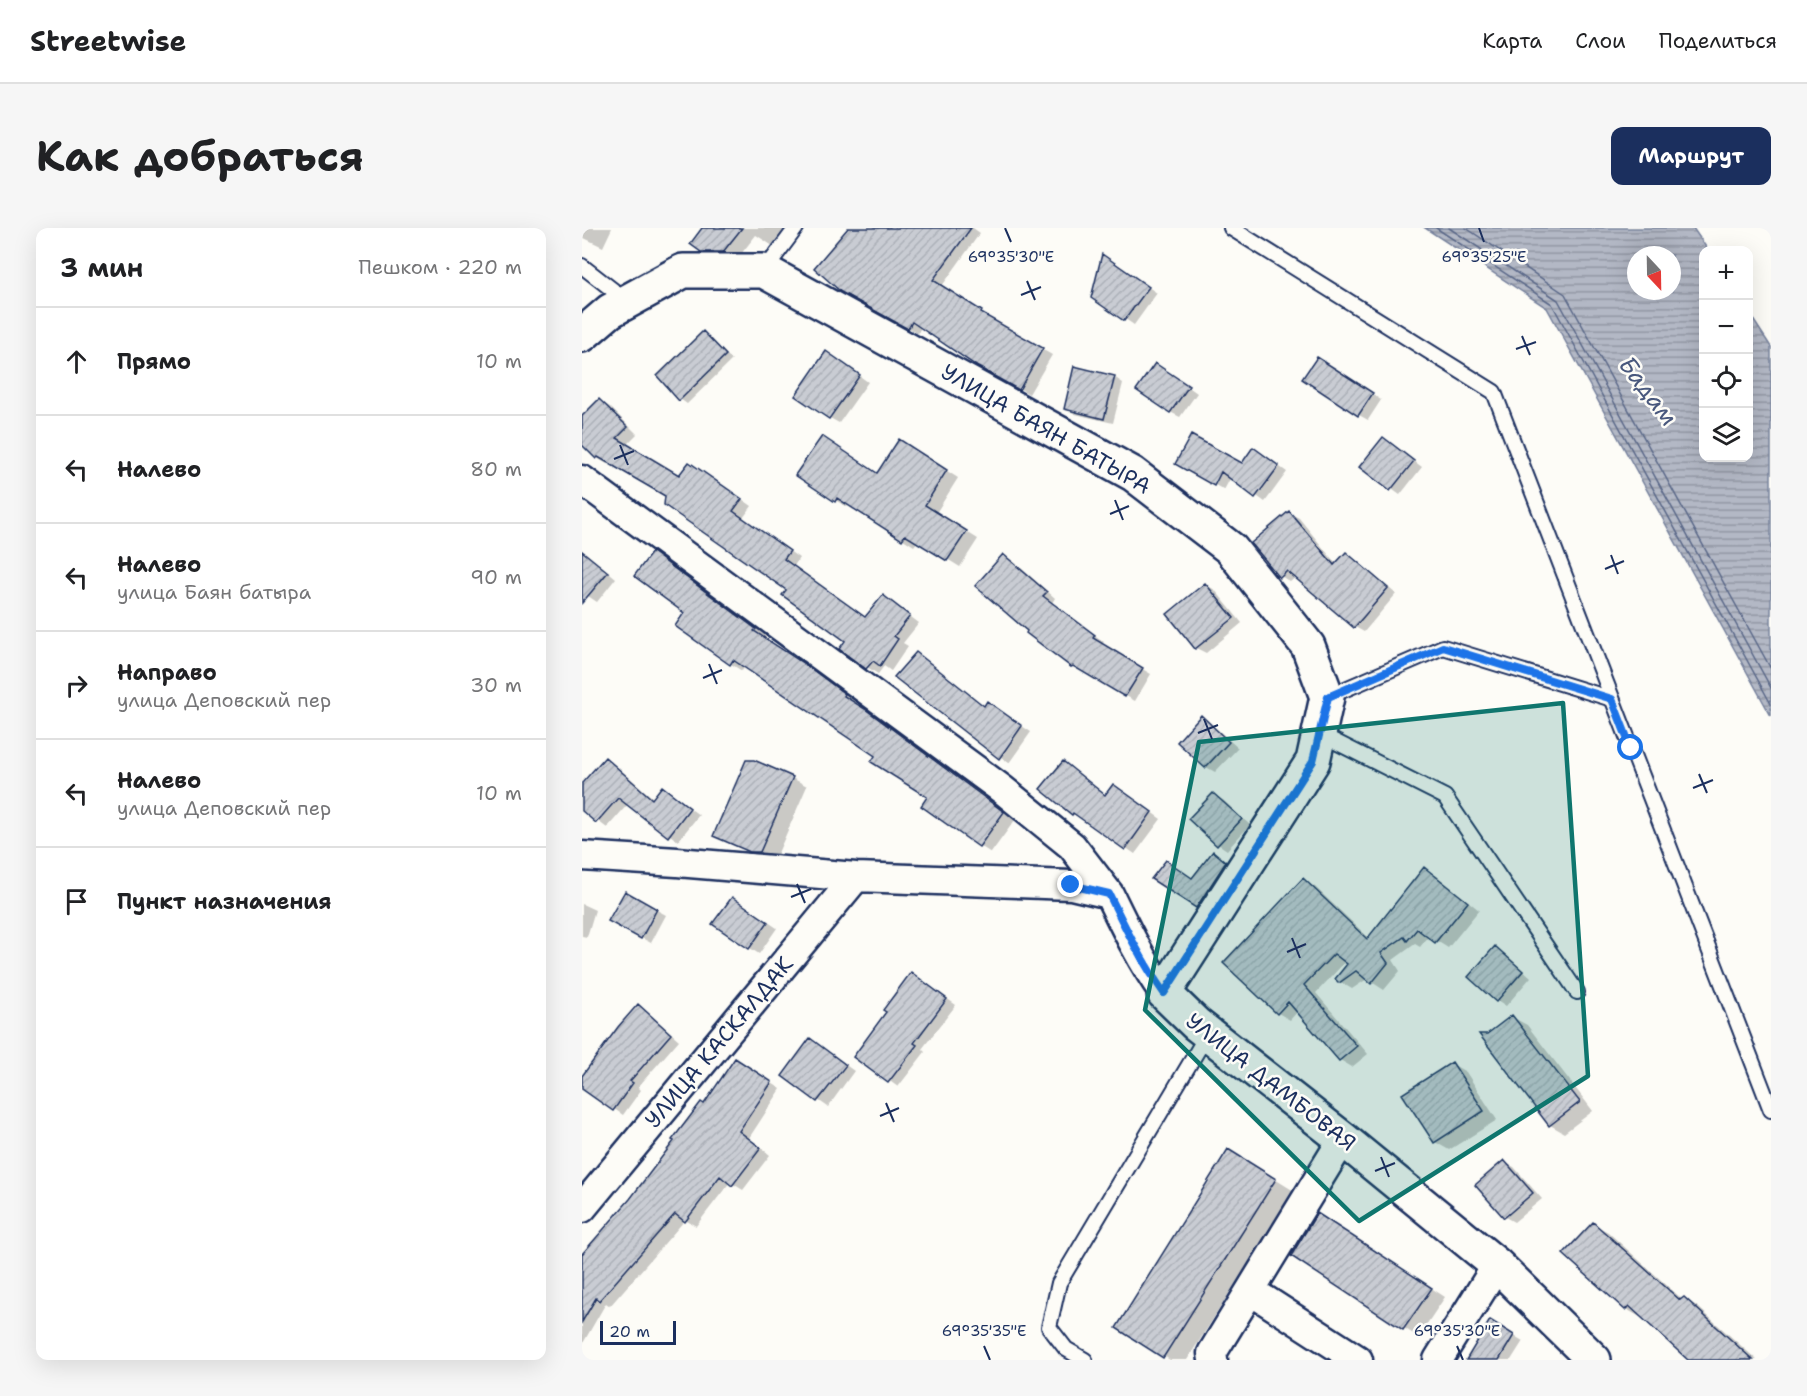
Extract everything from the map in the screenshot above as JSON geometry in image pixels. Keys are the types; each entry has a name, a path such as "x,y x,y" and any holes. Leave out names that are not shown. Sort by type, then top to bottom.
{"street":[{"name":"УЛИЦА БАЯН БАТЫРА","path":"582,335 610,310 683,271 764,271 1133,474 1231,549 1308,646 1328,697"},
{"path":"582,480 1003,790 1072,846 1109,894 1131,942 1164,993 1313,761 1328,697"},
{"path":"582,856 856,877 1071,885 1109,894"},
{"name":"УЛИЦА КАСКАЛДАК","path":"582,1208 856,877"},
{"name":"УЛИЦА ДАМБОВАЯ","path":"1164,993 1183,1013 1343,1139 1497,1265 1594,1360"},
{"path":"1211,1358 1343,1139"},
{"path":"1438,1360 1497,1265"},
{"path":"1251,1291 1358,1360"}],"lane":[{"path":"764,271 796,228"},
{"path":"1231,228 1494,392 1771,1110"},
{"path":"582,266 627,301"},
{"path":"1328,697 1443,647 1612,699"},
{"path":"1320,734 1445,797 1577,992"},
{"path":"1085,1360 1066,1349 1049,1327 1059,1283 1208,1033"}],"highlighted area":[{"path":"1563,703 1588,1076 1359,1221 1145,1010 1199,742"}],"water":[{"name":"Бадам","path":"1425,228 1693,228 1705,246 1699,246 1699,462 1753,462 1753,319 1771,347 1771,716 1547,308"}],"building":[{"path":"702,228 742,228 723,252 701,252 690,244"},
{"path":"848,228 971,228 933,280 982,311 981,313 1043,348 1019,390 978,367 912,322 908,329 841,292 814,268"},
{"path":"1102,254 1149,287 1124,321 1091,298"},
{"path":"703,331 726,355 679,401 657,376"},
{"path":"826,351 860,375 829,419 795,396"},
{"path":"1317,357 1373,393 1358,416 1302,379"},
{"path":"1155,363 1189,386 1170,413 1136,390"},
{"path":"1074,366 1115,376 1104,419 1064,409"},
{"path":"599,399 628,427 617,438 679,475 689,462 742,499 733,511 790,551 784,559 865,617 883,595 910,616 894,636 898,639 880,666 873,661 866,669 839,649 845,641 782,595 786,590 664,505 665,496 598,457 596,459 582,445 582,416"},
{"path":"1191,435 1242,463 1253,447 1279,466 1255,498 1221,472 1214,486 1175,464"},
{"path":"822,436 877,473 899,439 947,470 925,505 967,531 947,561 905,535 902,540 837,498 835,502 795,475"},
{"path":"1383,437 1414,461 1390,491 1359,467"},
{"path":"1289,511 1334,565 1346,552 1388,588 1354,628 1287,571 1280,578 1251,543"},
{"path":"582,551 608,572 582,603"},
{"path":"652,552 756,629 754,631 806,665 845,694 844,696 865,709 1004,812 979,847 921,806 927,797 871,762 875,756 733,660 730,665 675,626 684,613 634,576"},
{"path":"1003,554 1047,592 1043,596 1095,635 1093,638 1143,668 1125,697 1073,666 1071,667 1026,633 1027,631 975,586"},
{"path":"1205,583 1234,618 1195,649 1167,614"},
{"path":"916,652 984,706 987,701 1022,726 999,759 894,677"},
{"path":"1201,715 1229,742 1205,768 1177,742"},
{"path":"605,757 652,799 662,786 690,808 668,837 618,798 596,823 582,811 582,783"},
{"path":"746,760 754,760 793,777 760,852 750,852 713,836"},
{"path":"1063,761 1105,795 1113,784 1152,812 1125,850 1073,813 1072,815 1040,789"},
{"path":"1213,793 1242,819 1217,846 1188,819"},
{"path":"1213,851 1226,862 1196,908 1151,879 1166,860 1192,878"},
{"path":"1424,867 1468,902 1435,943 1417,929 1407,941 1404,937 1381,953 1388,963 1371,984 1356,971 1339,983 1335,979 1347,964 1334,954 1304,985 1357,1046 1339,1061 1288,1002 1277,1014 1223,963 1303,878 1367,939"},
{"path":"625,891 657,909 641,939 608,921"},
{"path":"732,897 768,922 749,949 712,924"},
{"path":"1495,946 1523,971 1496,1002 1468,977"},
{"path":"911,972 947,999 914,1043 917,1045 888,1083 853,1057 886,1012 883,1010"},
{"path":"638,1004 671,1034 630,1081 633,1083 613,1111 582,1089 582,1076"},
{"path":"1512,1015 1580,1102 1549,1126 1479,1034 1487,1034"},
{"path":"810,1038 846,1065 817,1102 782,1076"},
{"path":"735,1058 772,1082 739,1131 761,1148 732,1186 720,1176 685,1222 675,1214 599,1301 596,1298 582,1322 582,1254 630,1199 701,1102 704,1104"},
{"path":"1452,1062 1484,1111 1434,1143 1402,1094"},
{"path":"1228,1149 1276,1179 1163,1358 1116,1328"},
{"path":"1504,1160 1533,1193 1504,1218 1475,1185"},
{"path":"1317,1213 1432,1288 1403,1330 1291,1256"},
{"path":"1593,1222 1680,1300 1684,1297 1753,1360 1688,1360 1629,1306 1625,1310 1563,1254"},
{"path":"1490,1320 1514,1335 1499,1360 1466,1360"}],"route":[{"path":"1071,885 1109,894 1131,942 1164,993 1313,761 1328,697 1443,647 1612,699 1631,748"}]}
